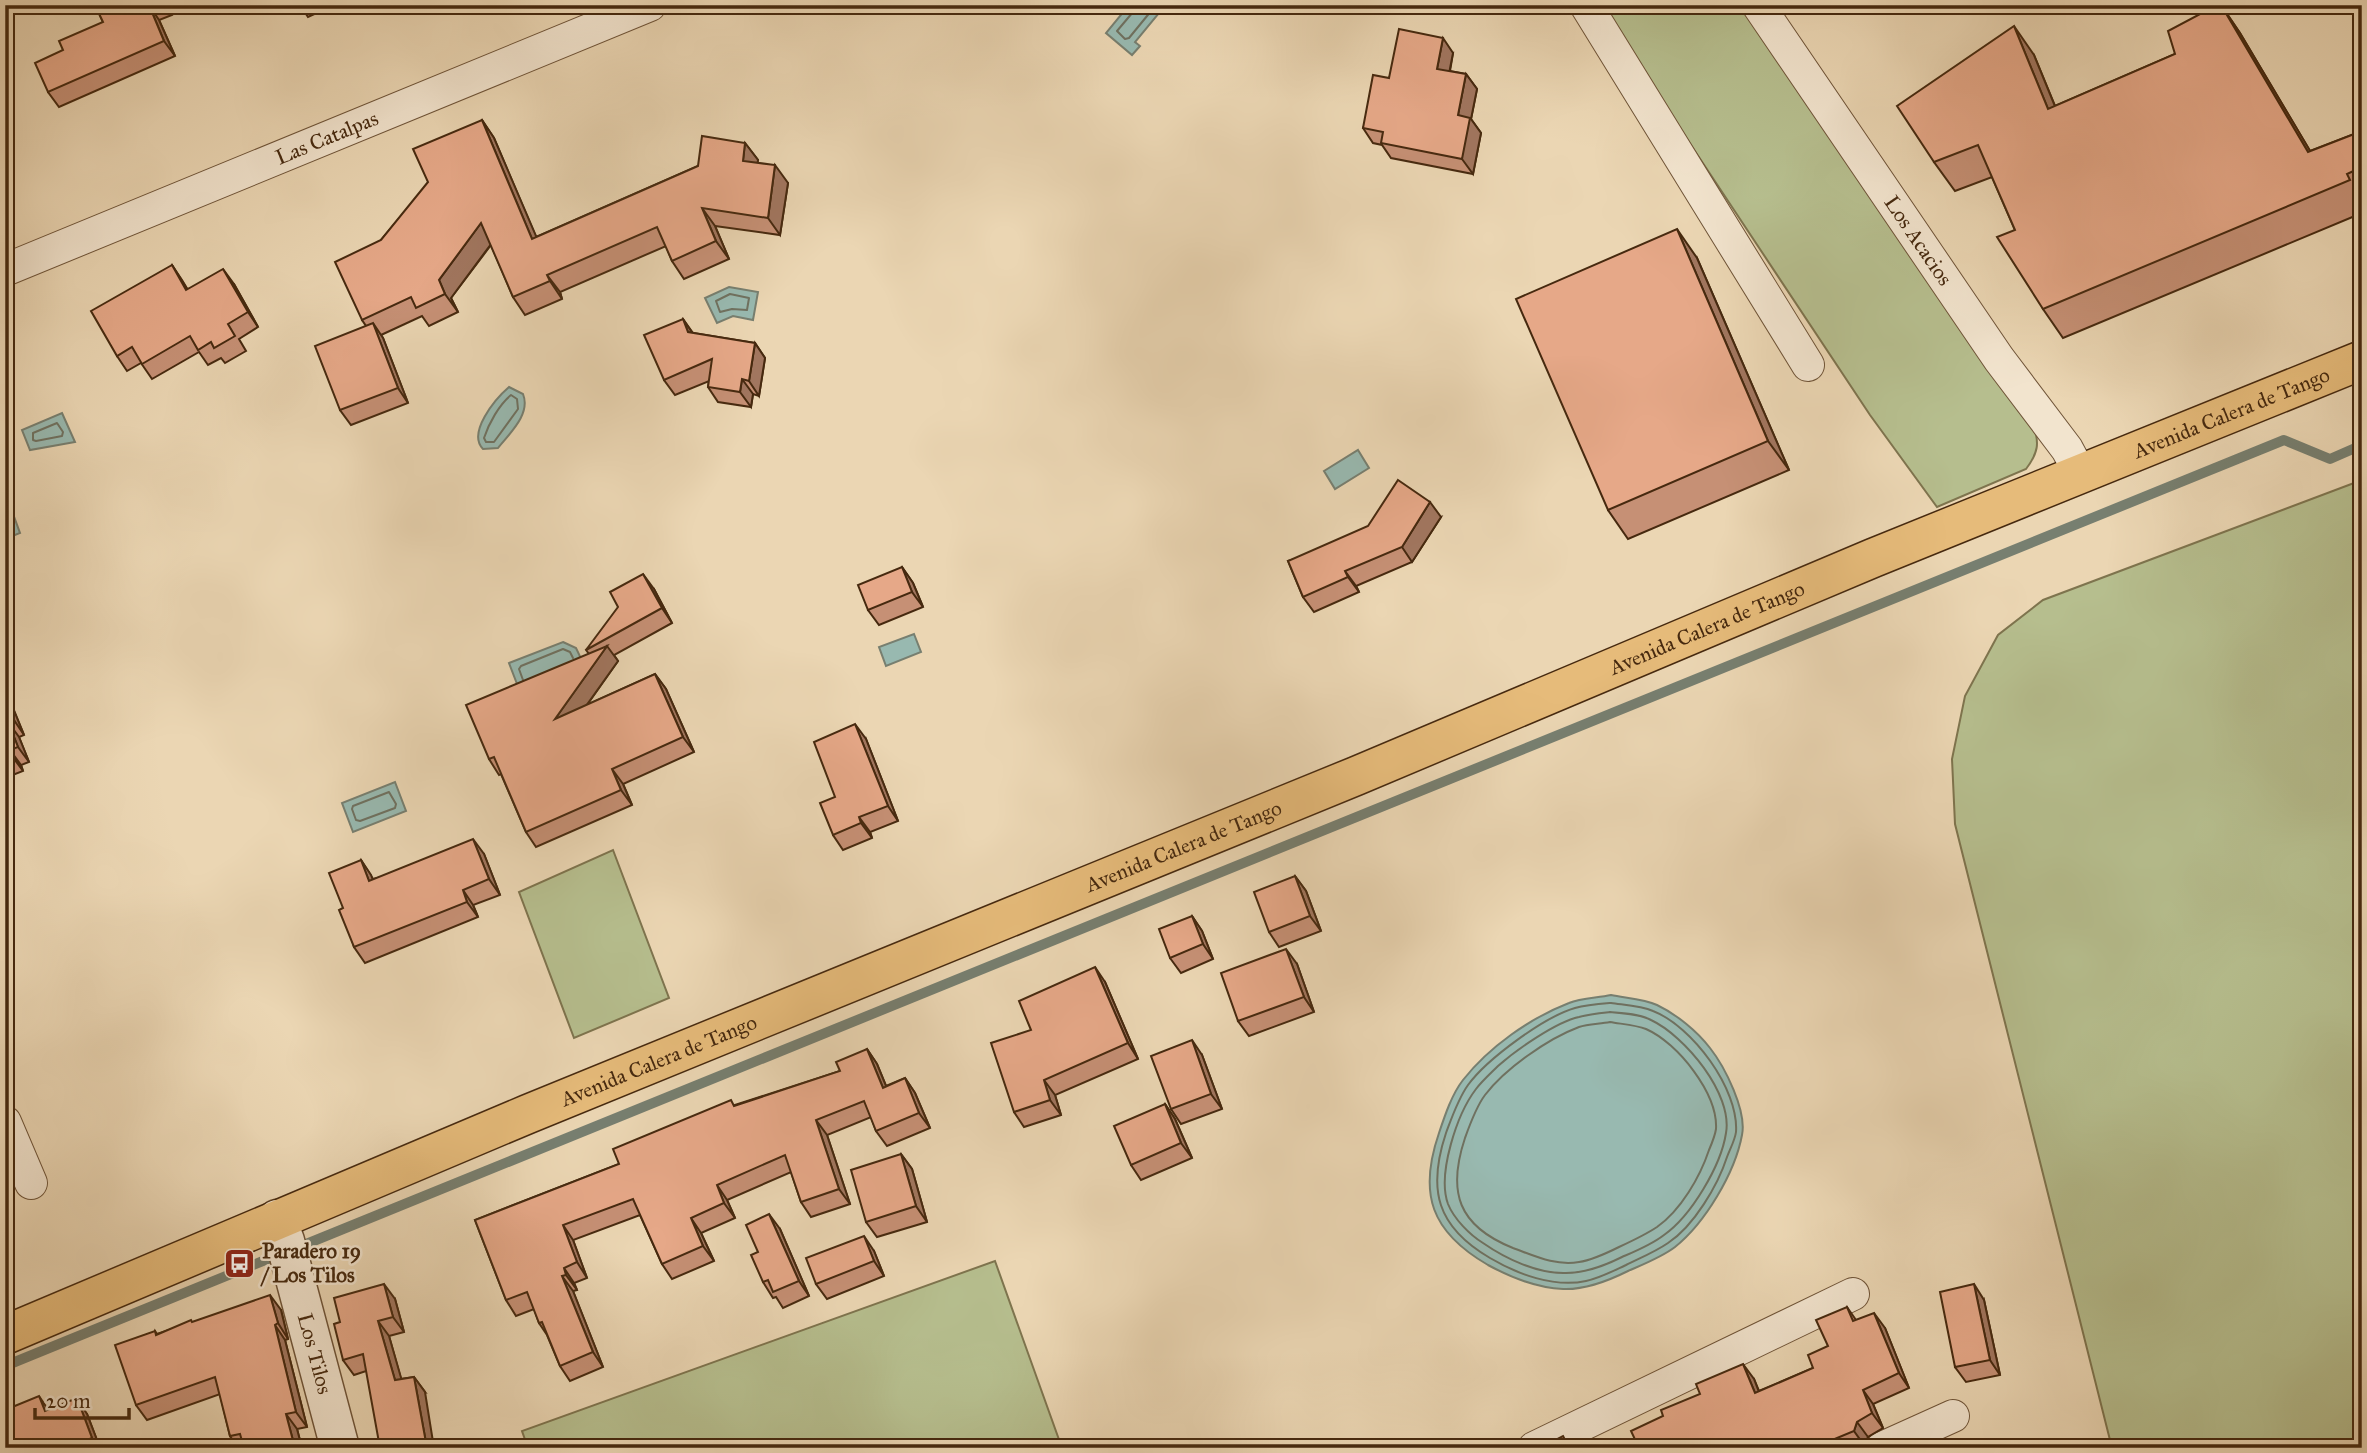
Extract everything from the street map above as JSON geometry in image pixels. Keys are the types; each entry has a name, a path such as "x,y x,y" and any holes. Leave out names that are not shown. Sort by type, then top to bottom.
{"main road":[{"name":"Avenida Calera de Tango","path":"5,1335 285,1245 744,1024 1356,776 1873,558 2362,360"}],"street":[{"name":"Las Catalpas","path":"5,270 650,5"},
{"path":"1586,5 1808,365"},
{"name":"Los Acacios","path":"1758,5 1999,359 2067,449 2081,475"},
{"path":"5,1122 31,1183"},
{"name":"Los Tilos","path":"285,1245 340,1448"},
{"path":"1534,1448 1853,1294"},
{"path":"1882,1448 1953,1416"}],"green space":[{"path":"1598,5 1746,5 2033,425 2037,448 2026,469 1937,507 1870,415"},
{"path":"2362,480 2362,1448 2112,1448 1955,824 1952,759 1965,696 1998,635 2043,600"},
{"path":"613,850 669,998 574,1038 519,892"},
{"path":"995,1261 1062,1448 528,1448 522,1431"}],"water":[{"path":"1129,5 1164,7 1135,42 1140,46 1132,55 1106,33"},
{"path":"729,287 758,292 753,320 733,316 717,323 705,298"},
{"path":"509,387 523,394 525,401 522,416 498,448 483,449 478,434 485,416"},
{"path":"62,413 75,442 30,450 22,430"},
{"path":"1358,450 1369,468 1335,489 1324,471"},
{"path":"5,492 20,533 5,539"},
{"path":"914,634 921,652 886,666 879,647"},
{"path":"563,642 576,648 586,669 522,697 509,663"},
{"path":"395,782 406,811 353,832 342,803"},
{"path":"1611,995 1657,1005 1693,1029 1716,1056 1734,1090 1743,1125 1742,1135 1726,1181 1708,1211 1670,1251 1613,1278 1588,1286 1563,1289 1534,1284 1488,1265 1453,1239 1442,1225 1434,1210 1430,1193 1433,1155 1455,1092 1485,1056 1525,1025 1554,1009 1579,1000"}],"building":[{"path":"95,5 149,5 164,41 48,92 35,63 63,50 59,41 103,22"},
{"path":"2221,5 2308,152 2362,131 2362,167 2347,174 2350,180 2043,309 1997,237 2015,230 1978,145 1934,162 1897,106 2014,26 2048,109 2175,54 2168,31"},
{"path":"1399,29 1443,38 1437,69 1466,74 1458,115 1470,118 1462,159 1381,143 1383,132 1363,128 1373,75 1389,78"},
{"path":"482,120 532,239 698,166 702,136 745,143 743,161 775,165 768,218 702,208 716,241 672,261 657,227 547,275 550,281 513,297 481,223 439,280 445,294 416,308 411,297 362,320 335,262 381,240 428,182 413,149"},
{"path":"1677,229 1768,441 1608,510 1516,299"},
{"path":"172,265 186,290 223,269 248,312 228,324 235,336 214,348 211,342 198,350 190,336 142,364 132,347 117,356 91,311"},
{"path":"683,319 688,332 755,343 749,381 742,379 740,392 708,387 712,359 664,380 644,335"},
{"path":"373,323 398,388 340,410 315,346"},
{"path":"1398,480 1430,502 1402,547 1345,571 1348,577 1303,597 1288,561 1368,526"},
{"path":"902,567 912,592 868,610 858,585"},
{"path":"643,574 662,608 586,650 618,607 610,592"},
{"path":"607,646 555,719 655,674 683,737 612,769 621,790 526,832 494,757 489,759 466,705"},
{"path":"5,699 14,720 8,722 18,747 10,750 12,756 5,759"},
{"path":"855,724 888,806 859,817 861,823 833,835 820,803 835,797 814,742"},
{"path":"473,839 489,879 463,890 467,902 354,947 339,910 343,908 329,873 361,860 369,881"},
{"path":"1295,876 1310,916 1269,932 1254,892"},
{"path":"1192,916 1203,944 1170,958 1159,929"},
{"path":"1286,949 1304,997 1238,1021 1221,973"},
{"path":"1095,967 1128,1043 1044,1080 1050,1100 1014,1112 991,1043 1031,1030 1019,1001"},
{"path":"1192,1040 1211,1094 1171,1109 1151,1056"},
{"path":"867,1049 883,1088 905,1078 919,1113 876,1131 864,1101 816,1120 839,1189 801,1202 785,1155 717,1185 724,1203 691,1218 703,1246 662,1264 633,1199 563,1225 577,1262 564,1268 566,1275 562,1276 593,1352 560,1366 527,1292 506,1300 475,1220 619,1164 613,1149 731,1100 734,1106 840,1071 836,1062"},
{"path":"1165,1104 1181,1143 1131,1165 1114,1126"},
{"path":"901,1154 916,1206 866,1222 851,1170"},
{"path":"769,1214 799,1281 773,1292 768,1280 763,1282 751,1255 758,1252 746,1225"},
{"path":"864,1236 874,1261 816,1284 806,1258"},
{"path":"384,1284 393,1317 378,1321 395,1380 414,1377 427,1448 380,1448 363,1354 343,1360 334,1324 340,1322 334,1298"},
{"path":"1974,1284 1990,1360 1955,1367 1940,1292"},
{"path":"270,1295 296,1412 286,1414 295,1448 244,1448 240,1434 230,1436 215,1377 136,1405 115,1345 155,1331 156,1335 191,1320 192,1322"},
{"path":"1847,1307 1853,1321 1874,1313 1899,1373 1863,1390 1872,1413 1857,1422 1854,1431 1813,1448 1639,1448 1631,1431 1663,1416 1661,1410 1700,1394 1696,1384 1743,1364 1755,1393 1813,1368 1808,1355 1828,1346 1816,1320"},
{"path":"39,1396 45,1411 77,1398 92,1438 67,1448 9,1448 5,1439 5,1410"},
{"path":"1563,1436 1569,1448 1540,1448"}],"waterway":[{"path":"294,1249 2284,440 2330,459 2362,445"},
{"path":"5,1366 280,1254"}],"place":[{"name":"Paradero 19 / Los Tilos","path":"239,1263"}]}
